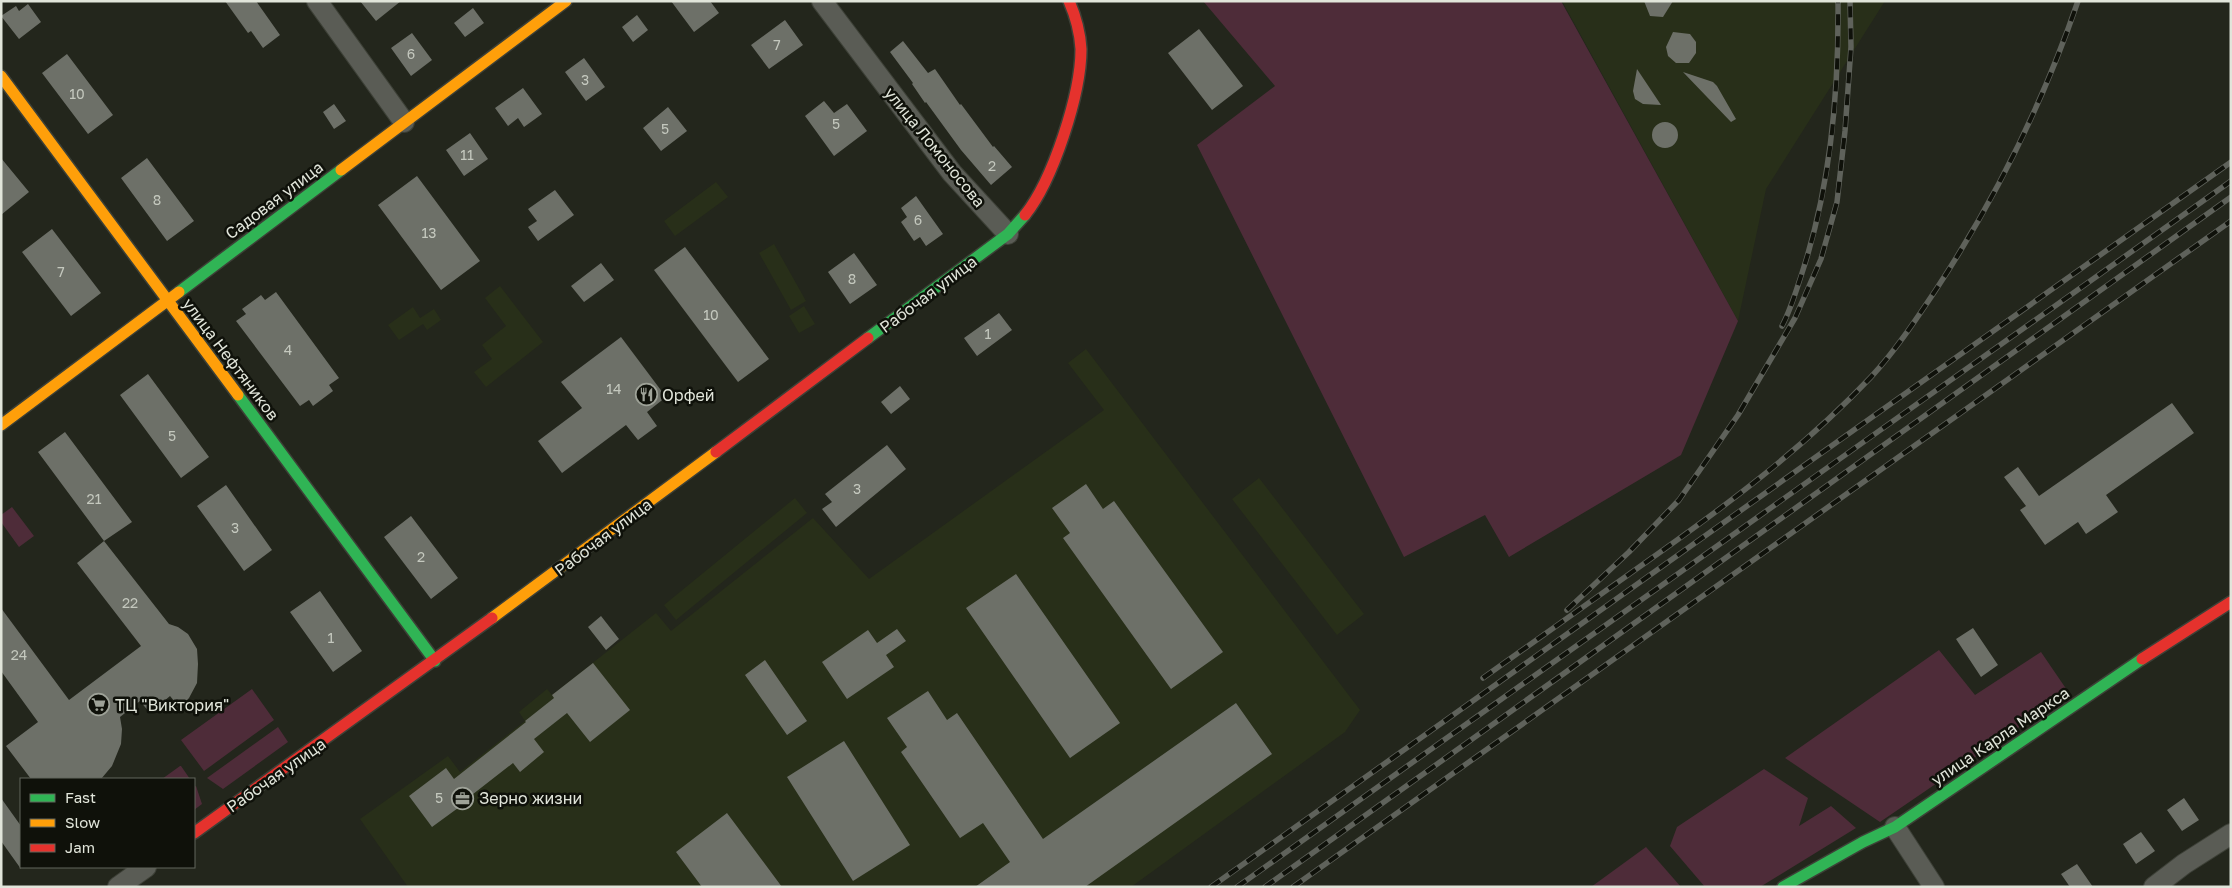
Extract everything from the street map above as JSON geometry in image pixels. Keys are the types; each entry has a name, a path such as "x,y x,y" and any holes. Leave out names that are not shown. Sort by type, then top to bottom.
{"street":[{"path":"317,1 404,122"},
{"name":"Садовая улица","path":"1,424 168,301 566,1"},
{"name":"улица Ломоносова","path":"822,1 952,173 1008,234"},
{"path":"1008,234 1028,212 1054,161 1076,91 1080,59 1079,31 1069,1"},
{"name":"улица Нефтяников","path":"1,76 435,661"},
{"name":"Рабочая улица","path":"195,832 435,661 1008,234"},
{"name":"улица Карла Маркса","path":"1783,887 1862,842 1895,827 2150,654 2231,602"},
{"path":"1895,827 1934,887"},
{"path":"2154,887 2184,864 2231,834"},
{"path":"118,887 145,868"}],"shaded area":[{"path":"1203,1 1561,1 1738,321 1681,455 1509,557 1485,515 1404,557 1197,145 1275,86"},
{"path":"1562,1 1885,1 1766,189 1738,321"},
{"path":"716,182 728,197 675,236 664,221"},
{"path":"774,244 806,301 791,310 759,253"},
{"path":"500,286 543,342 486,387 474,372 492,359 482,345 506,326 485,298"},
{"path":"804,306 815,324 799,333 789,316"},
{"path":"413,307 420,318 434,309 441,320 427,330 423,324 399,340 388,325"},
{"path":"1086,349 1360,710 1345,732 1131,887 408,887 360,819 448,756 460,772 525,721 519,712 547,689 552,695 656,613 671,631 813,518 869,579 1104,410 1068,363"},
{"path":"1259,478 1364,614 1337,635 1232,499"},
{"path":"795,498 807,513 676,620 664,605"},
{"path":"12,507 34,536 19,547 1,522 1,515"},
{"path":"1939,650 1975,695 2041,652 2069,693 1880,822 1785,758"},
{"path":"252,689 274,720 204,771 181,740"},
{"path":"278,727 288,742 223,789 207,778"},
{"path":"180,766 189,778 163,778"},
{"path":"1764,769 1808,798 1799,826 1831,806 1856,828 1760,887 1705,887 1670,846 1677,827"},
{"path":"195,786 202,804 195,809"},
{"path":"1646,847 1681,887 1591,887"}],"building":[{"path":"225,1 256,1 280,35 263,48 251,31 248,33"},
{"path":"360,1 401,1 376,21"},
{"path":"671,1 710,1 719,13 694,32"},
{"path":"1644,1 1673,1 1663,17 1650,16"},
{"path":"28,4 41,22 19,39 1,16 16,6 19,11"},
{"path":"473,8 484,23 465,37 454,23"},
{"path":"637,15 648,30 633,42 622,27"},
{"path":"785,20 803,45 769,69 751,45"},
{"path":"1199,29 1243,86 1212,110 1168,53"},
{"path":"1673,32 1690,34 1696,42 1696,53 1689,63 1676,63 1668,56 1666,47"},
{"path":"412,33 432,60 411,76 391,48"},
{"path":"903,41 928,73 935,69 993,147 1012,167 991,185 925,103 890,52"},
{"path":"67,54 113,115 88,134 42,73"},
{"path":"584,58 605,87 586,101 565,72"},
{"path":"1637,69 1661,105 1643,104 1635,99 1633,91"},
{"path":"1683,72 1713,82 1736,119 1731,122"},
{"path":"523,88 542,114 524,127 518,118 508,126 495,108"},
{"path":"824,101 834,113 847,104 867,131 834,156 805,116"},
{"path":"334,104 346,121 334,129 323,112"},
{"path":"668,107 687,131 661,151 643,128"},
{"path":"1665,122 1674,126 1678,135 1674,144 1665,148 1656,144 1652,135 1656,126"},
{"path":"470,133 488,159 464,176 446,150"},
{"path":"1,158 29,192 1,215"},
{"path":"147,158 194,221 167,241 121,178"},
{"path":"417,176 480,261 441,290 378,205"},
{"path":"555,190 574,215 538,241 528,227 537,221 528,209"},
{"path":"916,196 943,234 926,246 920,237 914,241 901,222 907,217 901,208"},
{"path":"52,229 101,293 71,316 22,252"},
{"path":"685,247 769,359 738,382 654,270"},
{"path":"854,253 877,285 850,304 828,272"},
{"path":"601,263 614,280 584,302 571,286"},
{"path":"276,292 339,378 329,385 333,391 313,406 309,400 300,406 236,321 246,314 242,309 261,295 265,300"},
{"path":"999,313 1012,330 977,356 964,338"},
{"path":"621,337 666,397 647,412 657,426 638,440 626,425 562,473 538,441 582,408 561,382"},
{"path":"148,374 209,457 181,478 120,395"},
{"path":"900,386 910,399 891,414 881,402"},
{"path":"2172,403 2194,433 2106,495 2118,512 2086,534 2078,522 2045,545 2020,510 2026,506 2004,477 2018,467 2039,496"},
{"path":"65,432 132,522 104,541 38,452"},
{"path":"887,445 906,469 836,527 822,509 832,502 825,494"},
{"path":"1086,484 1103,509 1114,501 1223,652 1171,689 1063,538 1070,533 1052,508"},
{"path":"226,485 272,550 244,571 197,506"},
{"path":"411,516 458,578 431,599 384,537"},
{"name":"ТЦ \"Виктория\"","path":"104,541 169,624 178,627 188,634 197,649 197,683 189,698 180,708 170,696 150,713 140,701 120,717 122,729 121,744 112,766 102,778 30,778 6,746 38,722 1,671 1,608 69,700 141,646 77,563"},
{"path":"1016,574 1120,723 1070,758 966,608"},
{"path":"320,591 362,651 333,672 290,612"},
{"path":"601,616 619,639 606,650 588,627"},
{"path":"1973,628 1998,665 1981,677 1956,639"},
{"path":"897,629 906,641 886,655 894,667 847,699 822,662 868,630 877,643"},
{"path":"765,660 807,721 787,735 745,675"},
{"path":"593,663 630,710 590,742 567,713 534,739 544,752 520,772 513,763 468,798 469,800 432,827 409,796 446,768 454,779 526,722 554,698 552,695"},
{"path":"928,691 947,720 957,713 1043,839 1236,703 1272,754 1085,887 975,887 1010,862 983,823 960,838 901,752 907,747 887,718"},
{"path":"844,741 910,845 853,881 787,777"},
{"path":"1,798 20,825 20,868 1,841"},
{"path":"2184,798 2199,820 2182,831 2167,810"},
{"path":"727,813 782,887 702,887 676,852"},
{"path":"2141,832 2155,851 2136,864 2123,844"},
{"path":"2077,864 2093,887 2070,887 2061,874"}],"railway":[{"path":"1782,326 1793,300 1812,240 1826,173 1835,104 1838,1"},
{"path":"1567,610 1629,552 1679,500 1738,415 1795,318 1821,259 1837,202 1845,131 1851,47 1850,1"},
{"path":"1483,678 1672,544 1761,477 1818,429 1880,367 1906,334 1937,288 1959,254 1998,185 2034,113 2078,1"},
{"path":"1211,887 2231,162"},
{"path":"1237,887 2231,181"},
{"path":"1265,887 2231,197"},
{"path":"1293,887 2231,221"}],"traffic: fast":[{"path":"179,292 341,170"},
{"path":"868,338 1008,234 1025,215"},
{"path":"238,395 435,661"},
{"path":"1783,887 1863,842 1895,827 2142,659"}],"traffic: slow":[{"path":"341,170 566,1"},
{"path":"1,76 238,395"},
{"path":"1,425 179,292"},
{"path":"492,618 716,452"}],"traffic: jam":[{"path":"1025,215 1046,181 1055,159 1064,136 1076,89 1081,49 1080,37 1069,1"},
{"path":"716,452 868,338"},
{"path":"2142,659 2231,602"},
{"path":"195,832 492,618"}],"place":[{"name":"Орфей","path":"646,395"},
{"name":"ТЦ \"Виктория\"","path":"99,705"},
{"name":"Зерно жизни","path":"463,798"}]}
